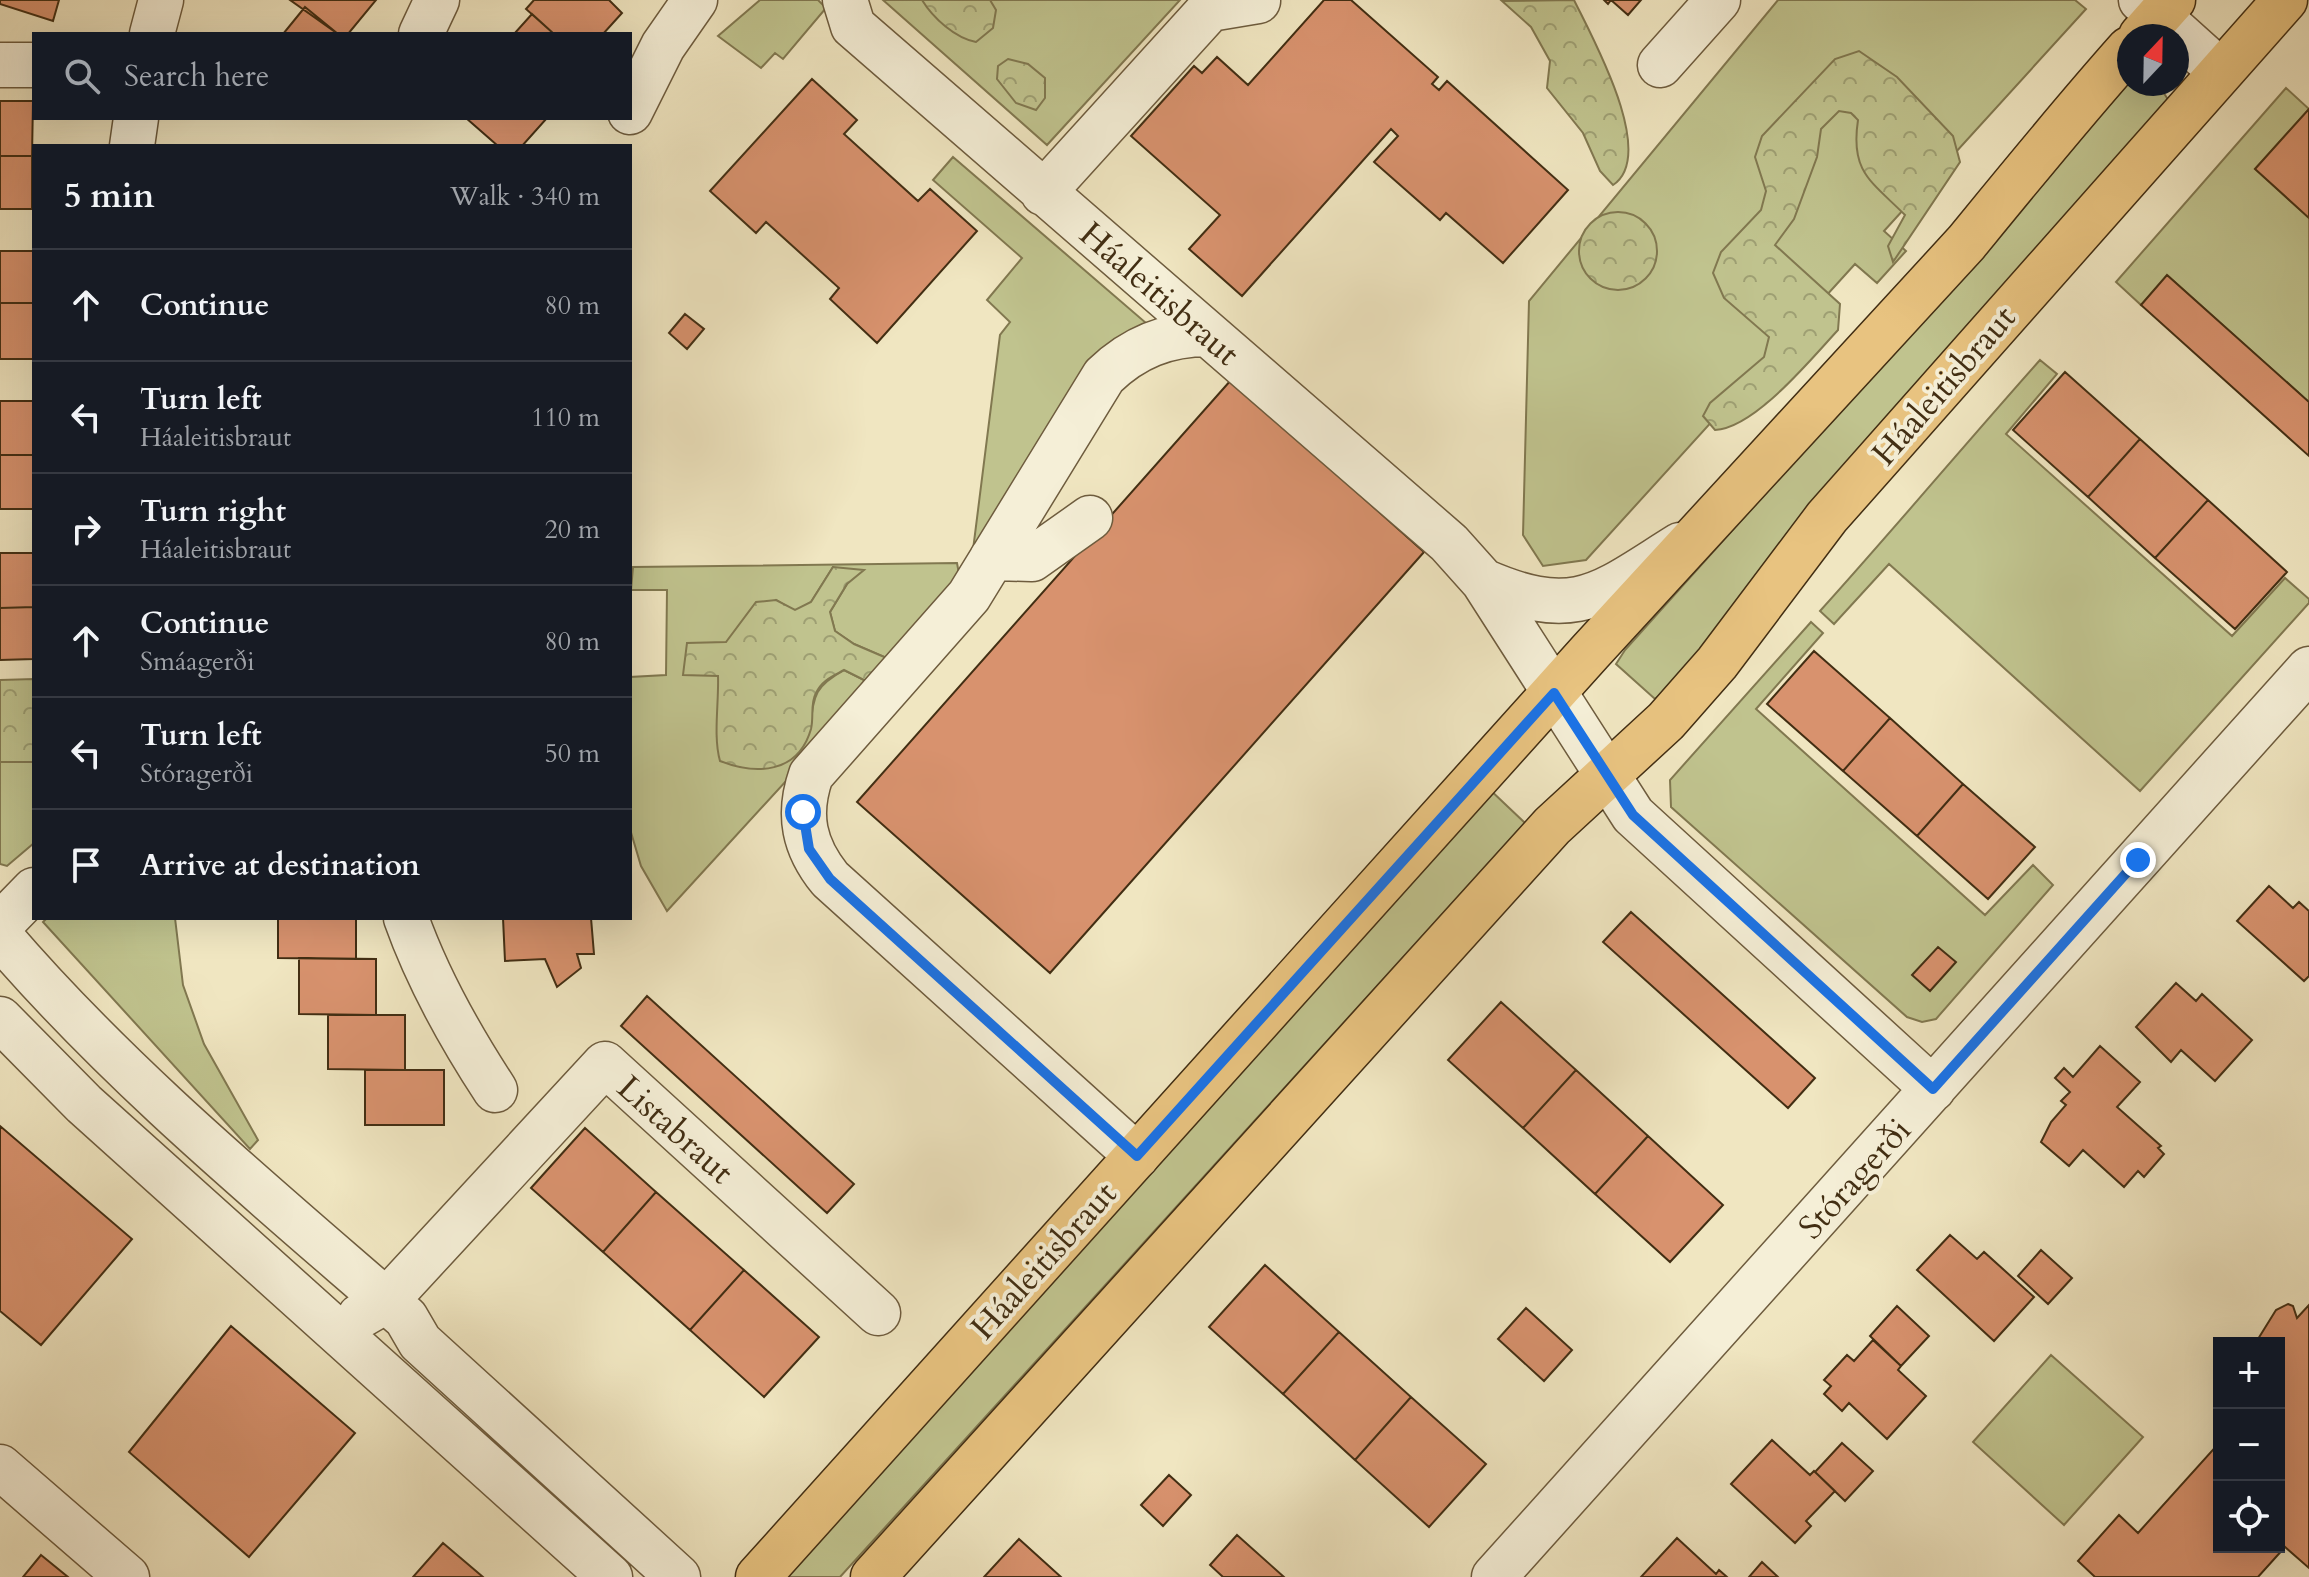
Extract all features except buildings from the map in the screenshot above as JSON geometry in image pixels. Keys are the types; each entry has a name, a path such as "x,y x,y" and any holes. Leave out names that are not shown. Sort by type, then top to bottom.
{"main road":[{"name":"Háaleitisbraut","path":"873,1577 1538,842 1666,721 1717,663 1827,517 2285,0"},
{"name":"Háaleitisbraut","path":"758,1577 1554,693 1998,207 2037,152 2117,62"}],"street":[{"path":"153,32 161,0"},
{"path":"422,32 437,0"},
{"path":"632,108 663,46 695,0"},
{"name":"Háaleitisbraut","path":"845,0 853,26 1449,543 1483,581 1607,774"},
{"path":"1043,193 1210,9 1257,0 1282,0"},
{"path":"1660,65 1718,0"},
{"path":"2153,13 2220,71"},
{"path":"0,65 32,65"},
{"path":"132,144 136,120"},
{"path":"618,144 627,120"},
{"path":"1137,1156 830,879 809,849 804,831 805,794 811,775 969,596 1104,376 1135,351 1157,341 1208,334"},
{"path":"992,558 1032,559 1090,518"},
{"name":"Háaleitisbraut","path":"1483,581 1543,602 1581,600 1598,596 1699,534"},
{"name":"Stóragerði","path":"1494,1577 2309,669"},
{"path":"1607,774 1646,828 1933,1089"},
{"path":"0,925 32,892"},
{"path":"407,920 424,967 459,1035 495,1090"},
{"path":"0,936 60,1006 410,1322 420,1342 678,1577"},
{"path":"0,1019 84,1104 610,1577"},
{"name":"Listabraut","path":"335,1329 386,1301 605,1064 878,1313"},
{"path":"5,1482 127,1577"}],"green space":[{"path":"760,0 818,0 826,8 783,59 775,53 761,68 718,36"},
{"path":"883,0 1180,0 1047,145"},
{"path":"922,0 990,0 996,10 993,28 976,42 968,40 945,26"},
{"path":"1574,0 1606,67 1625,123 1628,149 1625,170 1613,185 1600,171 1583,133 1547,88 1550,61 1531,27 1502,1"},
{"path":"1778,0 2075,0 2086,9 1884,231 1906,251 1877,283 1855,264 1586,560 1543,566 1523,535 1529,301"},
{"path":"1859,51 1897,77 1953,136 1960,162 1893,262 1888,246 1905,215 1873,184 1860,164 1856,138 1858,120 1851,113 1839,111 1821,129 1817,157 1794,219 1775,245 1840,304 1838,330 1798,374 1764,405 1747,418 1715,430 1703,416 1710,403 1764,357 1769,337 1724,298 1713,273 1721,252 1761,210 1766,191 1755,157 1762,136 1835,59"},
{"path":"1008,59 1028,64 1045,78 1045,98 1036,110 1016,103 997,79 998,66"},
{"path":"2286,88 2309,109 2255,169 2309,218 2309,402 2168,276 2141,305 2116,282"},
{"path":"2117,91 2117,96 2166,96 2167,107 1672,685 1655,699 1616,664 1625,650 2017,213"},
{"path":"953,157 1153,329 973,550 1000,335 1010,322 987,300 1022,258 933,180"},
{"path":"1618,212 1633,215 1646,223 1654,236 1657,251 1654,266 1646,279 1633,287 1618,290 1603,287 1590,279 1582,266 1579,251 1582,236 1590,223 1603,215"},
{"path":"2040,360 2057,374 2006,434 2232,636 2285,578 2309,599 2309,603 2140,791 1889,564 1834,624 1820,611"},
{"path":"957,563 959,574 896,662 854,644 835,631 830,612 847,584 833,567 811,602 795,611 776,600 737,632 722,658 717,736 810,730 817,694 826,682 844,670 874,685 667,911 641,866 632,836 632,677 666,675 667,590 632,590 633,567"},
{"path":"833,567 864,570 847,584 830,612 835,631 854,644 896,662 874,685 844,670 825,682 814,697 811,729 805,744 786,763 761,769 720,761 718,676 683,675 687,643 726,642 756,602 776,600 795,610 811,602"},
{"path":"1811,622 1823,633 1756,709 1985,915 2033,865 2053,885 1936,1019 1922,1022 1907,1017 1671,807 1670,780"},
{"path":"32,679 32,762 0,762 0,680"},
{"path":"0,762 32,762 32,845 7,866 0,864"},
{"path":"1486,786 1525,823 840,1577 787,1577"},
{"path":"175,920 183,985 204,1044 258,1140 250,1149 43,922"},
{"path":"2051,1355 2143,1437 2064,1525 1973,1442"}],"route":[{"path":"803,812 809,849 830,879 1137,1156 1554,693 1633,815 1933,1089 2138,860"}]}
